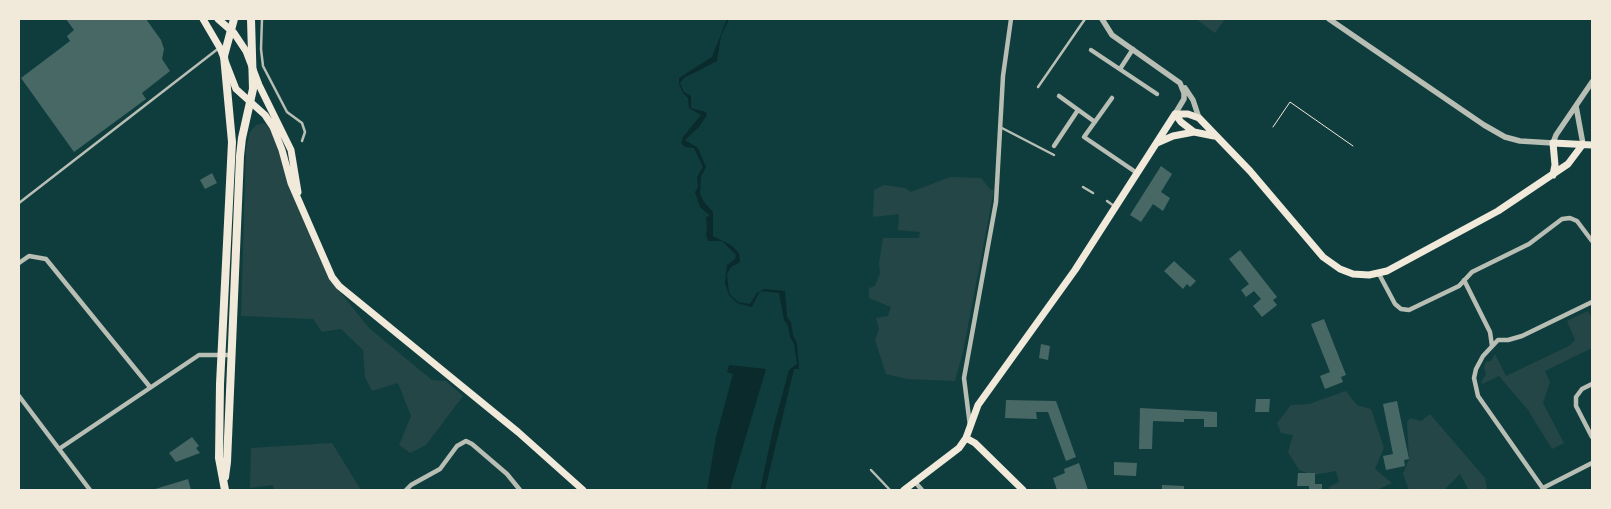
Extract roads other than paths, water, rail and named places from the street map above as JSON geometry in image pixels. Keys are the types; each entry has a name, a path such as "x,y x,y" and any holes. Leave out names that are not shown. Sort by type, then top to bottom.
{"main road":[{"path":"203,19 224,56 236,89 265,116 273,127 298,199 332,276 339,286 518,432 583,490"},
{"path":"218,19 242,43 258,85 291,150 298,199"},
{"path":"225,490 219,458 221,354 232,142 224,56 234,19"},
{"path":"224,479 227,462 242,138 253,89 251,19"},
{"path":"1175,114 1199,118 1240,160 1330,264 1353,274 1380,274 1498,211 1568,164 1583,144"},
{"path":"1175,114 1181,122 1194,132"},
{"path":"904,490 959,448 969,432 978,405 1075,270 1175,114"},
{"path":"1157,143 1173,136 1194,132 1215,136"},
{"path":"1553,175 1555,165 1553,143 1592,145"},
{"path":"969,432 975,443 1023,490"}],"street":[{"path":"969,432 964,378 996,202 1003,76 1011,19"},
{"path":"1102,19 1112,35 1180,83 1191,96 1199,118"},
{"path":"1329,19 1484,125 1513,139 1553,143 1556,134 1592,82"},
{"path":"1120,69 1133,49"},
{"path":"1091,50 1157,94"},
{"path":"1175,114 1184,99 1180,83"},
{"path":"1059,96 1095,122"},
{"path":"1112,98 1084,137 1138,173"},
{"path":"1576,106 1583,144"},
{"path":"1054,146 1078,110"},
{"path":"1380,274 1395,304 1406,310 1459,286 1472,272 1529,244 1564,218 1577,221 1592,241"},
{"path":"19,263 29,256 46,259 150,387"},
{"path":"1464,280 1490,332 1492,346"},
{"path":"1592,302 1522,336 1508,340 1498,340 1476,368 1474,378 1478,396 1543,489 1592,463"},
{"path":"59,449 199,355 231,354"},
{"path":"1592,384 1582,389 1576,397 1576,406 1592,437"},
{"path":"19,396 90,490"},
{"path":"965,399 972,407 978,405"},
{"path":"406,490 411,485 440,469 457,446 466,441 475,446 507,474 520,490"},
{"path":"915,482 922,490"}],"lane":[{"path":"262,19 261,48 263,66 287,112 302,122 305,132 302,141"},
{"path":"1038,87 1085,19"},
{"path":"19,203 220,48"},
{"path":"1000,127 1054,155"},
{"path":"1083,187 1093,193"},
{"path":"1107,202 1115,207"},
{"path":"871,470 890,490"}]}
